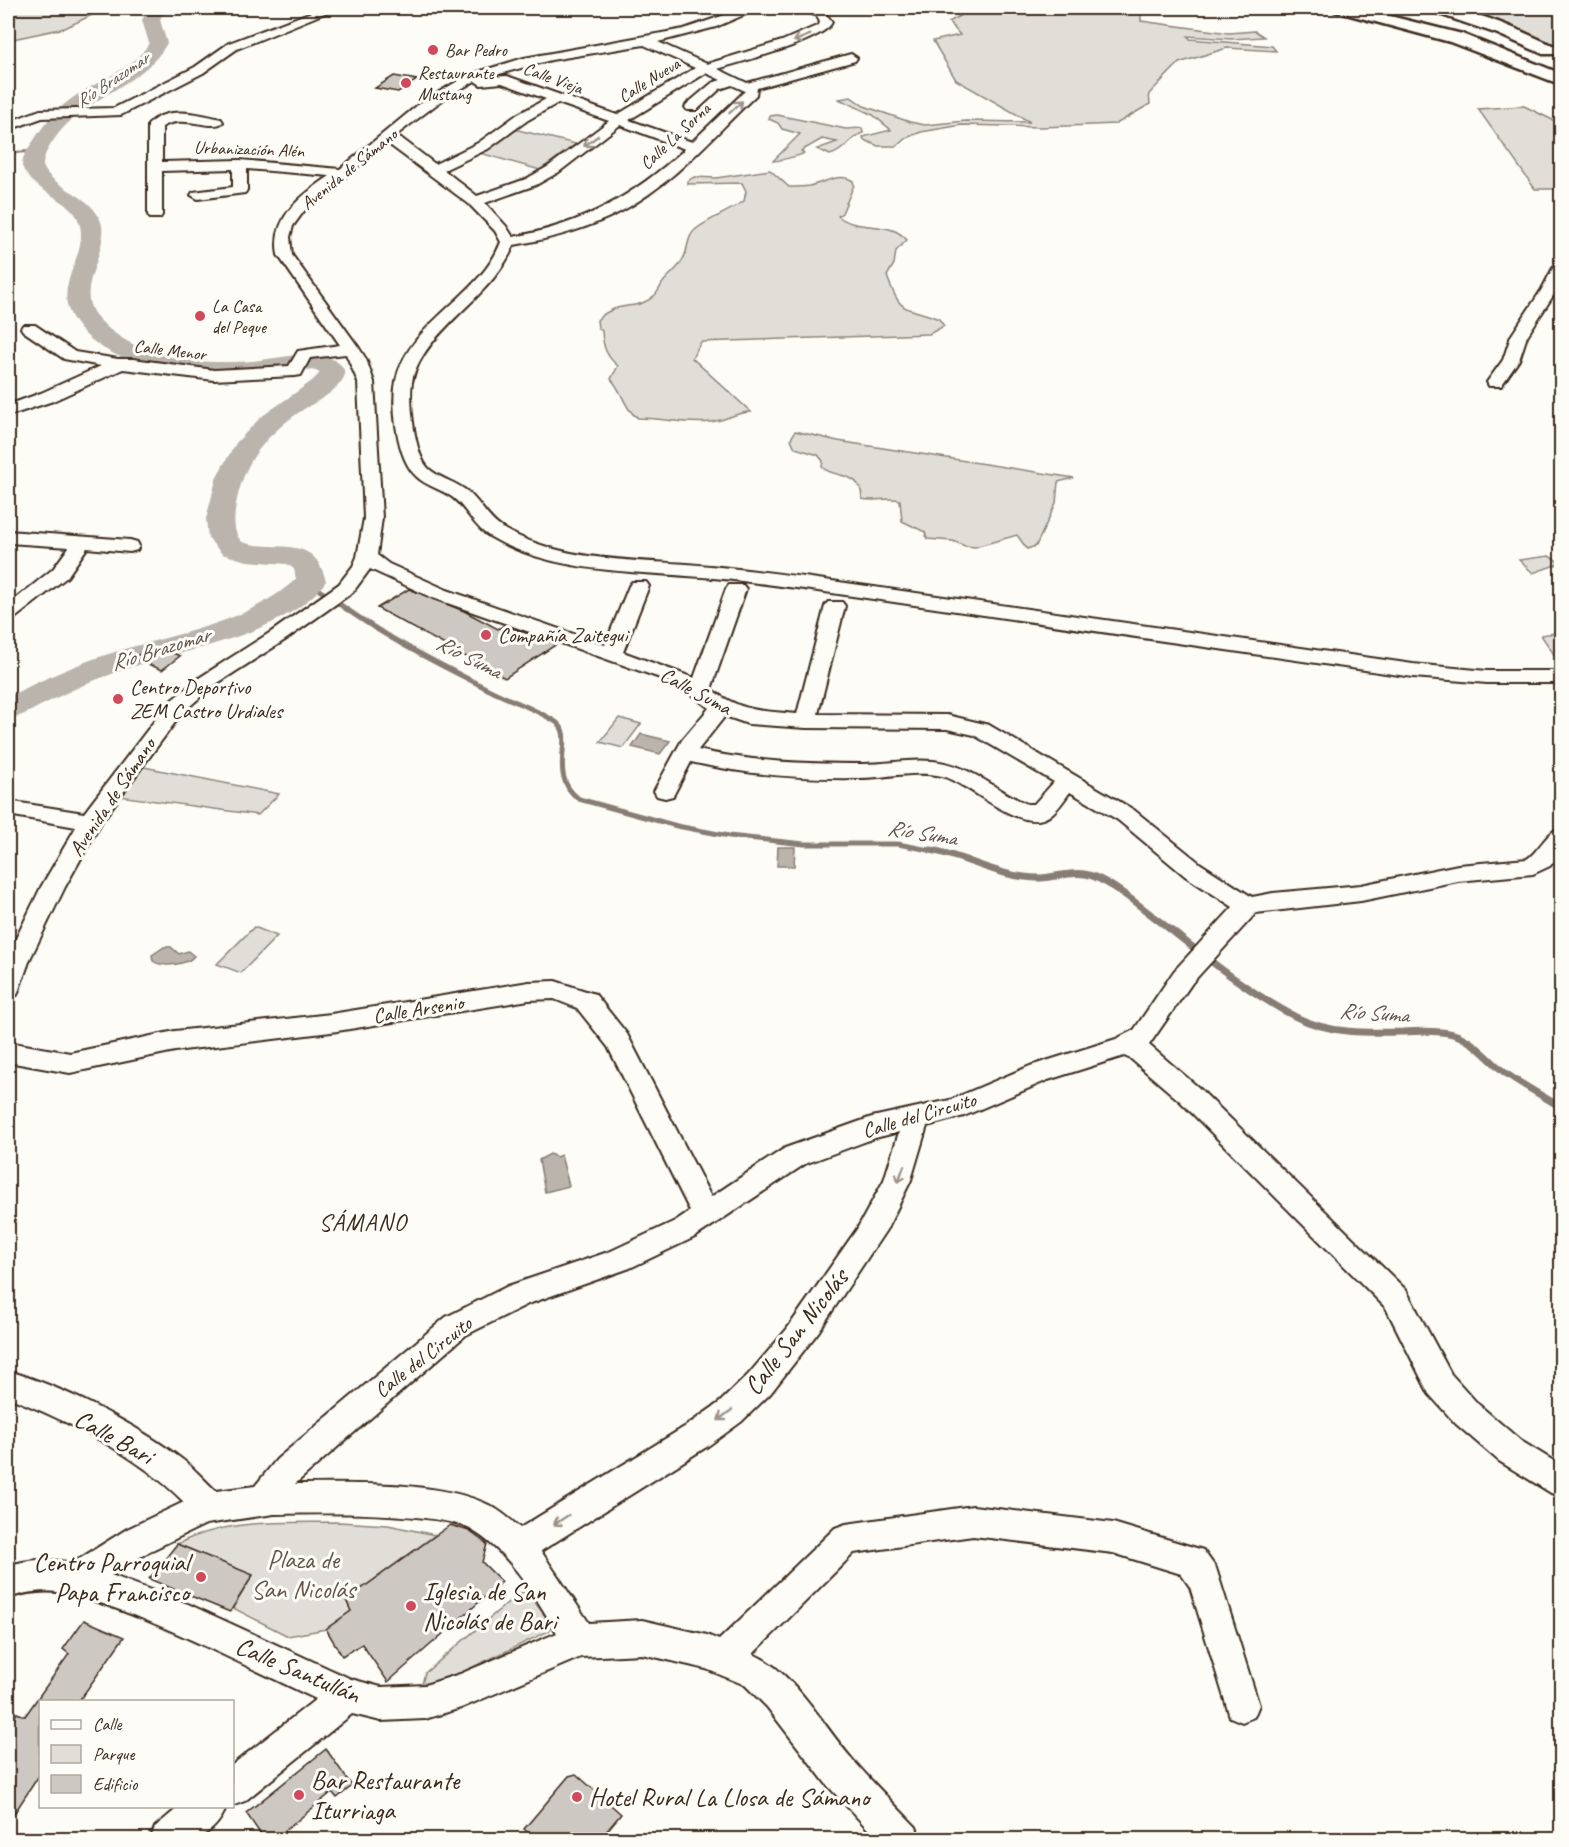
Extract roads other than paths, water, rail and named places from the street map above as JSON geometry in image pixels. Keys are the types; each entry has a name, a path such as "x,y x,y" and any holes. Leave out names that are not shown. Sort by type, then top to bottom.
{"highway":[{"path":"1341,8 1456,38 1562,80"},
{"path":"1377,8 1428,21 1498,45 1562,73"},
{"path":"1403,8 1487,34 1562,63"},
{"path":"1436,8 1504,31 1562,56"}],"street":[{"path":"8,126 40,114 116,112 199,70 233,46 330,8"},
{"name":"Avenida de Sámano","path":"8,988 18,959 53,887 91,822 175,708 206,682 346,588 367,557 373,518 366,382 358,359 351,348 285,255 283,237 291,218 300,208 386,138 463,82 700,28 754,8"},
{"name":"Calle Nueva","path":"475,202 540,177 619,120 704,68 786,44 824,27 826,22 821,14 803,8"},
{"name":"Calle La Sorna","path":"508,242 574,225 605,214 647,188 751,92 751,89 737,80 704,68 644,40"},
{"path":"692,107 716,86 851,58"},
{"name":"Calle Vieja","path":"504,73 557,98 693,147"},
{"path":"433,170 483,146 523,117 557,98"},
{"name":"Urbanización Alén","path":"155,215 155,124 165,117 173,116 216,122"},
{"path":"386,138 396,141 475,202 496,224 508,242 493,271 464,305 433,332 416,351 405,371 401,400 407,434 417,466 427,477 453,488 464,497 482,520 503,535 553,554 600,563 781,580 1363,664 1485,676 1562,677"},
{"path":"198,195 240,190 240,164"},
{"name":"Urbanización Alén","path":"155,168 240,164 296,166 342,173"},
{"path":"1495,382 1511,360 1519,336 1550,289 1562,266"},
{"path":"29,328 69,357 120,364"},
{"name":"Calle Menor","path":"8,411 120,364 214,375 295,370 303,354 351,348"},
{"path":"8,394 26,405"},
{"path":"8,537 130,546"},
{"path":"8,614 60,573 82,542"},
{"name":"Calle Suma","path":"367,557 382,568 440,594 670,675 721,707 748,717 806,721 947,722 981,730 1126,815 1193,870 1248,906"},
{"path":"612,654 639,586"},
{"path":"700,692 736,590"},
{"path":"806,721 835,606"},
{"path":"665,791 685,754 721,707"},
{"path":"685,754 730,765 802,771 933,768 949,771 982,786 1022,810 1039,812 1050,803 1067,780"},
{"path":"8,808 91,822"},
{"path":"1248,906 1273,901 1361,893 1458,873 1533,866 1542,860 1562,835"},
{"name":"Calle del Circuito","path":"264,1499 288,1469 456,1326 518,1295 620,1260 685,1229 795,1156 873,1128 955,1109 1039,1073 1125,1046 1143,1037 1183,977 1248,906"},
{"name":"Calle Arsenio","path":"8,1052 70,1064 175,1041 331,1023 529,991 555,990 586,1001 618,1041 705,1214"},
{"path":"1125,1046 1140,1052 1190,1095 1396,1299 1440,1384 1467,1414 1510,1451 1562,1483"},
{"name":"Calle San Nicolás","path":"517,1548 609,1489 668,1455 744,1400 802,1330 867,1239 896,1186 911,1145 915,1118"},
{"name":"Calle Bari","path":"8,1384 36,1395 171,1470 210,1507"},
{"path":"77,1580 110,1555 148,1534 210,1507 264,1499 412,1503 479,1516 501,1532 517,1548 551,1593 580,1640"},
{"path":"724,1659 846,1539 973,1521 1113,1538 1191,1561 1203,1579 1242,1705"},
{"name":"Calle Santullán","path":"8,1582 25,1576 55,1576 77,1580 176,1616 348,1696 381,1704 425,1702 461,1691 580,1640 642,1638 707,1652 757,1673 778,1695 840,1772 903,1839"},
{"path":"234,1786 348,1696"},
{"path":"168,1839 207,1808"}],"waterway":[{"name":"Río Brazomar","path":"8,710 66,681 111,663 248,622 271,612 311,581 307,565 296,557 247,553 232,548 223,538 220,519 228,482 245,449 270,423 325,384 332,376 332,370 305,362 236,370 195,369 154,361 117,345 100,333 81,312 78,287 91,245 92,234 88,216 76,203 44,182 34,171 35,153 60,118 82,100 131,70 153,52 158,43 151,20 154,12 165,8"},
{"path":"8,153 35,151"},
{"name":"Río Suma","path":"309,583 409,648 556,722 562,728 564,736 562,767 564,778 569,789 579,799 677,826 729,836 804,844 898,844 939,852"},
{"name":"Río Suma","path":"931,850 1013,875 1041,878 1082,874 1095,877 1128,897 1242,984 1296,1017 1322,1027 1349,1031 1428,1031 1453,1034 1474,1045 1511,1077 1562,1108"}],"place":[{"name":"Bar Pedro","path":"433,50"},
{"name":"Restaurante Mustang","path":"406,83"},
{"name":"La Casa del Peque","path":"200,316"},
{"name":"Compañía Zaitegui","path":"486,635"},
{"name":"Centro Deportivo ZEM Castro Urdiales","path":"118,699"},
{"name":"Centro Parroquial Papa Francisco","path":"201,1577"},
{"name":"Iglesia de San Nicolás de Bari","path":"411,1606"},
{"name":"Bar Restaurante Iturriaga","path":"299,1795"},
{"name":"Hotel Rural La Llosa de Sámano","path":"577,1797"}],"district":[{"name":"SÁMANO","path":"363,1222"}],"park label":[{"name":"Plaza de San Nicolás","path":"303,1574"}]}
